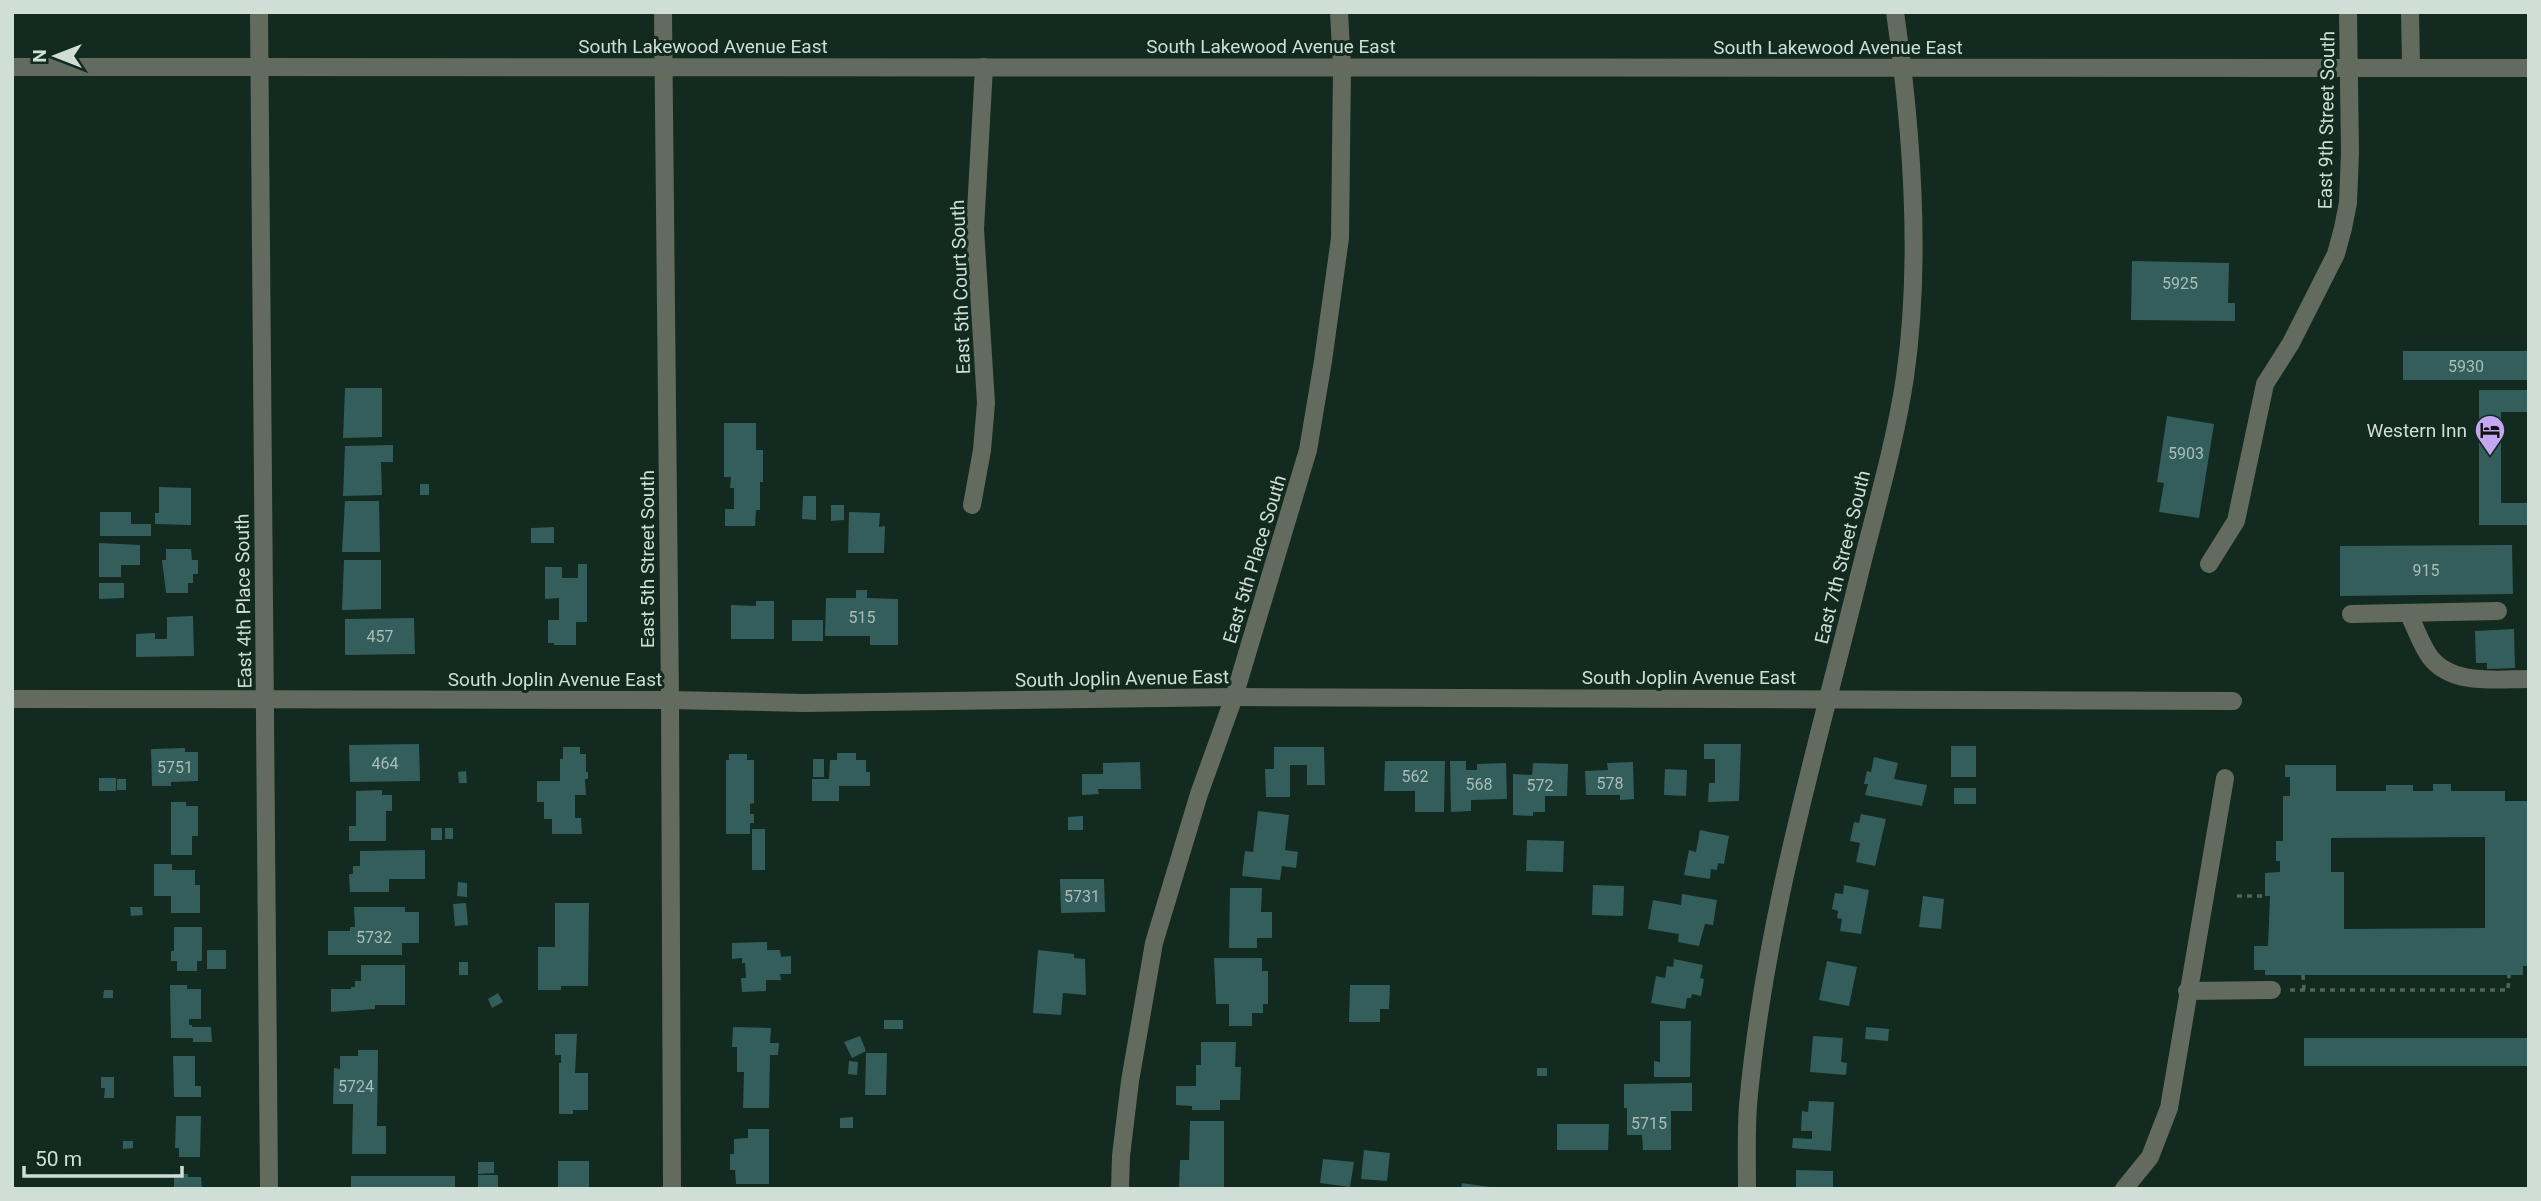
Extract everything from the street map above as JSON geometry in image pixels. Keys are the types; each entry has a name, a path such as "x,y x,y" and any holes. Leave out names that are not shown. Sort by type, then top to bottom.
{"street":[{"name":"East 4th Place South","path":"259,12 269,1189"},
{"name":"East 5th Street South","path":"663,12 672,1189"},
{"name":"East 5th Place South","path":"1120,1189 1130,1081 1154,943 1199,793 1234,697 1308,450 1340,238 1342,67 1339,12"},
{"name":"East 7th Street South","path":"1747,1189 1748,1107 1758,1024 1777,911 1801,799 1829,698 1905,377 1914,256 1902,68 1895,12"},
{"name":"East 9th Street South","path":"2209,564 2236,521 2265,384 2291,343 2336,254 2343,228 2348,203 2350,153 2351,67 2348,12"},
{"path":"2410,12 2411,67"},
{"name":"South Lakewood Avenue East","path":"12,67 2529,68"},
{"name":"East 5th Court South","path":"972,505 982,450 986,403 975,229 984,67"},
{"path":"2351,614 2498,611"},
{"path":"2408,612 2430,658 2452,674 2480,679 2529,679"},
{"name":"South Joplin Avenue East","path":"12,699 670,700 811,703 1234,697 2233,701"},
{"path":"2124,1189 2150,1157 2169,1108 2225,778"},
{"path":"2188,991 2272,990"}],"path":[{"path":"2237,896 2265,896"},
{"path":"2303,975 2304,990"},
{"path":"2272,990 2508,990 2509,975"}],"building":[{"path":"2132,261 2229,263 2228,303 2235,303 2235,321 2131,320"},
{"path":"2403,351 2529,351 2529,380 2403,380"},
{"path":"345,388 382,388 382,437 343,438"},
{"name":"Western Inn","path":"2479,390 2529,390 2529,412 2501,412 2501,503 2529,503 2529,525 2479,525"},
{"path":"2167,416 2214,424 2199,518 2159,512 2164,483 2157,482"},
{"path":"724,423 756,423 756,450 763,450 763,482 760,482 760,510 756,510 755,526 725,526 725,509 734,509 734,488 730,488 731,477 724,477"},
{"path":"393,445 393,462 381,462 382,495 343,496 345,446"},
{"path":"420,484 429,484 429,495 420,495"},
{"path":"159,487 191,488 191,525 155,524 155,513 159,513"},
{"path":"803,496 816,496 816,520 802,519"},
{"path":"345,501 379,501 380,552 342,552"},
{"path":"831,505 844,505 844,520 831,521"},
{"path":"100,512 131,512 131,524 151,524 151,536 100,536"},
{"path":"849,512 880,513 879,527 885,526 884,553 848,553"},
{"path":"554,527 554,543 531,543 531,528"},
{"path":"99,543 140,545 140,565 121,565 121,577 99,577"},
{"path":"2512,545 2513,594 2340,596 2340,546"},
{"path":"166,549 191,549 192,560 198,560 198,574 193,574 193,583 188,583 188,593 166,593 162,560 166,560"},
{"path":"344,560 381,560 381,609 342,610"},
{"path":"578,564 587,564 587,622 576,622 576,645 548,643 548,620 559,620 559,598 545,599 545,567 562,567 562,578 578,578"},
{"path":"99,583 124,583 124,598 99,599"},
{"path":"856,590 867,590 867,598 898,599 898,645 870,645 870,636 825,636 826,598 856,598"},
{"path":"756,601 774,601 774,639 731,639 731,605 756,606"},
{"path":"193,616 194,656 136,657 136,634 155,633 155,639 167,639 167,617"},
{"path":"414,618 415,654 345,655 345,619"},
{"path":"792,620 823,620 823,641 792,641"},
{"path":"2514,629 2515,668 2487,669 2487,663 2476,663 2475,631"},
{"path":"419,744 420,781 350,782 349,745"},
{"path":"1704,744 1741,744 1739,801 1708,802 1709,783 1715,783 1715,759 1704,759"},
{"path":"1951,746 1976,746 1976,777 1951,777"},
{"path":"563,747 580,747 580,754 586,754 586,795 575,795 575,818 581,818 582,834 552,834 552,819 544,819 544,802 537,802 537,781 560,781"},
{"path":"1274,747 1324,747 1325,785 1307,785 1307,765 1290,765 1290,797 1266,797 1265,769 1274,769"},
{"path":"185,748 185,752 198,752 198,781 152,786 151,749"},
{"path":"837,753 856,753 856,760 866,760 866,772 870,772 870,786 839,786 839,801 812,801 812,779 829,779 830,760 837,760"},
{"path":"729,754 747,754 747,760 754,760 754,803 750,804 750,814 754,814 754,823 750,823 750,834 726,834 726,760 729,760"},
{"path":"1874,757 1898,763 1894,779 1927,785 1922,806 1865,795 1867,771 1871,772"},
{"path":"813,759 824,759 824,777 813,777"},
{"path":"1385,761 1445,761 1444,812 1415,812 1415,791 1384,791"},
{"path":"1450,761 1466,761 1466,770 1477,770 1477,764 1506,763 1507,799 1471,800 1471,811 1451,812"},
{"path":"1140,762 1141,789 1098,789 1099,794 1082,795 1082,774 1103,774 1103,763"},
{"path":"1633,762 1634,799 1620,800 1620,795 1586,795 1585,771 1608,770 1607,763"},
{"path":"1533,763 1568,764 1567,796 1545,796 1545,812 1533,812 1533,816 1513,815 1513,774 1532,775"},
{"path":"2285,765 2336,765 2336,791 2386,791 2386,785 2413,785 2413,791 2433,791 2433,784 2451,784 2451,791 2505,791 2505,801 2529,801 2529,966 2523,966 2523,975 2265,975 2265,970 2254,970 2254,946 2268,946 2270,896 2265,896 2265,873 2280,872 2280,861 2276,861 2276,841 2283,841 2283,796 2290,796 2290,777 2285,777","holes":["2485,837 2485,928 2344,929 2344,872 2331,872 2331,838"]},
{"path":"1665,769 1687,770 1686,796 1664,795"},
{"path":"466,771 467,783 459,783 458,772"},
{"path":"99,778 116,778 116,791 99,791"},
{"path":"117,779 126,779 126,790 117,790"},
{"path":"1954,788 1976,788 1976,804 1954,804"},
{"path":"382,790 382,795 392,795 392,811 386,811 386,841 349,841 349,826 356,826 356,791"},
{"path":"171,802 186,802 186,806 198,806 198,836 192,836 192,855 171,855"},
{"path":"1258,811 1289,815 1285,850 1298,852 1296,868 1282,866 1280,880 1242,876 1245,851 1253,852"},
{"path":"1861,814 1886,819 1875,866 1856,862 1860,843 1850,841 1854,822 1859,823"},
{"path":"1083,816 1083,830 1068,830 1068,817"},
{"path":"431,828 442,828 442,840 431,840"},
{"path":"445,828 453,828 453,839 445,839"},
{"path":"752,829 765,829 765,870 752,870"},
{"path":"1700,830 1729,836 1724,864 1718,863 1717,870 1711,869 1710,879 1684,875 1689,850 1696,852"},
{"path":"1527,840 1564,841 1563,872 1526,871"},
{"path":"425,850 425,879 389,879 389,892 350,892 349,874 353,874 353,866 360,866 360,851"},
{"path":"154,864 172,864 172,870 195,870 195,885 200,885 200,913 171,913 171,896 154,896"},
{"path":"1060,879 1104,879 1105,912 1061,913"},
{"path":"458,882 467,883 467,897 457,896"},
{"path":"1593,885 1624,886 1623,916 1592,915"},
{"path":"1844,885 1869,890 1861,934 1840,931 1842,919 1837,918 1838,911 1832,909 1835,893 1843,894"},
{"path":"1230,888 1262,888 1261,912 1272,912 1272,938 1257,938 1257,948 1229,948"},
{"path":"1682,894 1717,900 1713,925 1705,924 1699,946 1678,942 1679,934 1648,929 1653,900 1681,905"},
{"path":"1923,896 1944,899 1941,929 1919,927"},
{"path":"466,903 468,925 455,926 453,904"},
{"path":"555,903 589,903 588,986 561,986 561,990 538,990 538,947 555,947"},
{"path":"130,907 142,907 143,915 131,916"},
{"path":"354,907 405,907 405,912 419,912 419,943 402,943 402,955 328,955 328,931 350,931 350,927 355,927"},
{"path":"174,927 202,927 202,961 197,961 197,971 177,971 177,961 171,961 171,951 174,951"},
{"path":"767,942 767,950 780,950 781,957 791,956 791,974 780,974 781,980 766,980 766,991 742,992 741,978 746,978 745,963 742,963 742,958 732,959 732,943"},
{"path":"207,950 226,950 226,969 207,969"},
{"path":"1038,950 1074,954 1074,958 1085,959 1086,995 1063,993 1061,1015 1033,1013"},
{"path":"1214,958 1262,958 1262,971 1268,971 1268,1004 1263,1004 1263,1013 1252,1013 1252,1026 1229,1026 1229,1004 1216,1004"},
{"path":"1674,959 1703,965 1700,978 1704,979 1701,996 1692,994 1691,998 1687,998 1685,1009 1651,1003 1656,976 1665,978 1667,966 1673,967"},
{"path":"1827,961 1857,967 1849,1006 1819,1000"},
{"path":"459,962 468,962 468,975 459,975"},
{"path":"361,965 405,965 405,1005 375,1005 375,1009 331,1012 331,989 355,987 355,981 361,981"},
{"path":"170,985 187,985 187,989 201,989 201,1019 189,1019 189,1025 211,1027 212,1042 193,1042 193,1038 171,1038"},
{"path":"1350,985 1390,985 1389,1009 1380,1009 1380,1022 1349,1022"},
{"path":"104,990 113,990 113,998 103,998"},
{"path":"498,993 503,1002 492,1008 488,999"},
{"path":"884,1020 903,1020 903,1029 884,1029"},
{"path":"1660,1021 1691,1021 1690,1077 1654,1077 1654,1061 1660,1062"},
{"path":"733,1027 771,1028 770,1043 779,1043 778,1055 770,1055 769,1108 743,1108 744,1072 737,1072 737,1047 732,1047"},
{"path":"1866,1027 1889,1029 1888,1041 1865,1039"},
{"path":"555,1034 577,1034 575,1073 588,1073 588,1110 559,1114 561,1055 555,1055"},
{"path":"860,1036 866,1051 852,1058 844,1042"},
{"path":"1813,1036 1843,1038 1841,1062 1847,1063 1846,1075 1810,1072"},
{"path":"2304,1038 2529,1038 2529,1066 2304,1066"},
{"path":"1201,1042 1236,1042 1235,1067 1241,1067 1240,1100 1220,1100 1220,1110 1192,1110 1192,1106 1176,1105 1176,1086 1196,1086 1196,1065 1201,1065"},
{"path":"358,1050 378,1050 377,1126 386,1126 386,1154 352,1154 353,1104 333,1104 334,1068 340,1069 340,1056 358,1056"},
{"path":"866,1053 887,1053 886,1095 865,1095"},
{"path":"173,1056 195,1056 195,1086 201,1086 201,1097 174,1097"},
{"path":"849,1061 858,1062 857,1075 848,1074"},
{"path":"1537,1068 1547,1068 1547,1076 1537,1076"},
{"path":"101,1077 114,1077 114,1098 104,1098 105,1088 101,1088"},
{"path":"1692,1083 1692,1111 1671,1111 1671,1150 1643,1150 1642,1135 1627,1135 1624,1084"},
{"path":"1809,1101 1834,1102 1831,1151 1792,1148 1793,1138 1812,1139 1812,1131 1801,1131 1802,1111 1808,1112"},
{"path":"176,1116 201,1116 200,1157 179,1157 179,1148 175,1148"},
{"path":"853,1117 853,1128 840,1128 840,1118"},
{"path":"1190,1121 1224,1121 1224,1189 1179,1189 1180,1160 1189,1160"},
{"path":"1557,1124 1609,1124 1608,1150 1557,1150"},
{"path":"748,1129 769,1129 769,1184 736,1184 735,1170 730,1170 734,1139 748,1138"},
{"path":"123,1141 133,1141 133,1148 123,1149"},
{"path":"1364,1150 1390,1153 1387,1181 1361,1179"},
{"path":"1323,1159 1354,1162 1350,1187 1320,1183"},
{"path":"558,1161 589,1161 589,1189 558,1189"},
{"path":"478,1162 494,1162 494,1173 478,1174"},
{"path":"1796,1170 1833,1171 1833,1189 1796,1189"},
{"path":"174,1174 201,1177 202,1189 174,1189"},
{"path":"478,1175 498,1175 498,1187 478,1187"},
{"path":"351,1176 455,1176 455,1189 351,1189"},
{"path":"1462,1183 1490,1187 1490,1189 1461,1189"}],"place":[{"name":"Western Inn","path":"2490,457"}]}
